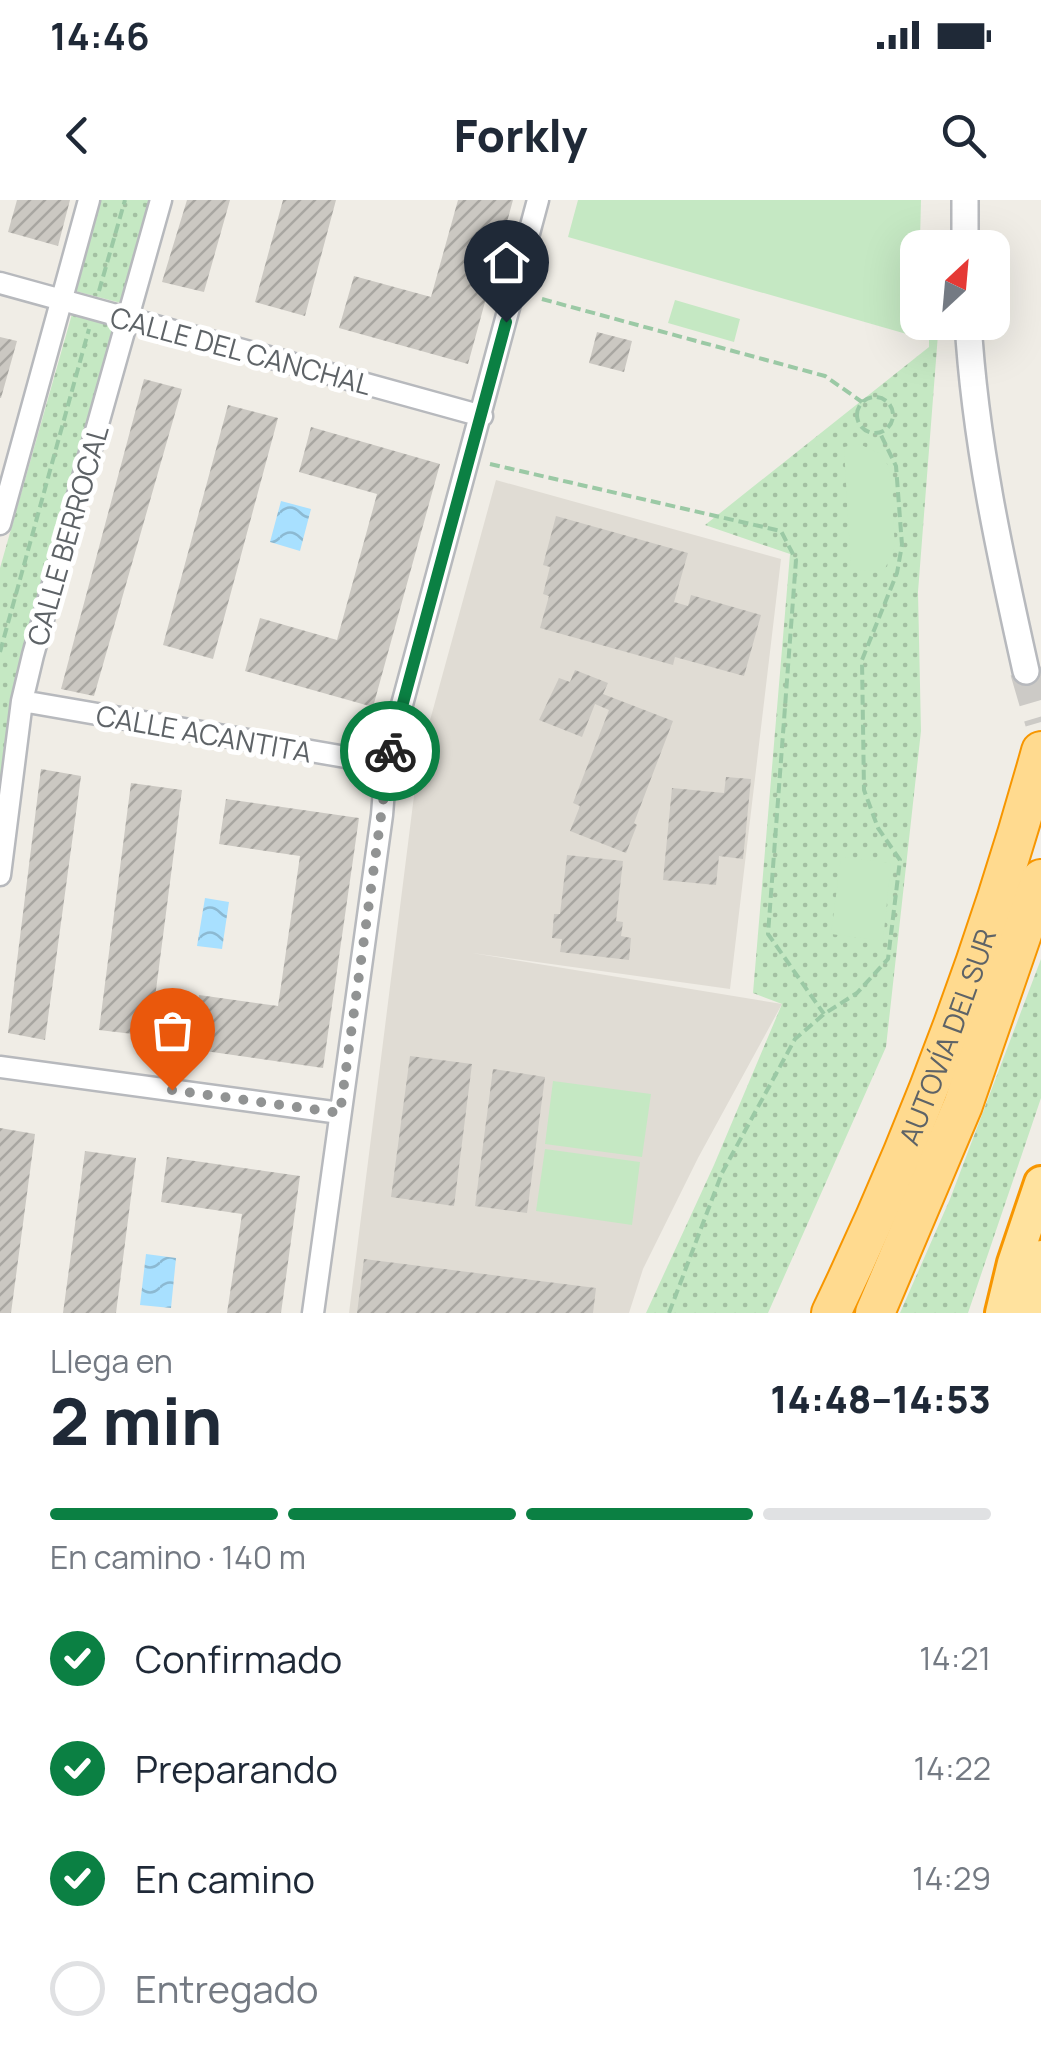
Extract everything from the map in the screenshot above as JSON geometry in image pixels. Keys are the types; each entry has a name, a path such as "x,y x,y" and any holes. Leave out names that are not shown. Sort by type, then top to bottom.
{"highway":[{"name":"AUTOVÍA DEL SUR","path":"831,1313 895,1171 963,991 1041,752"},
{"name":"AUTOVÍA DEL SUR","path":"875,1313 963,1105 1041,879"},
{"path":"1002,1313 1041,1184"},
{"path":"1031,1313 1041,1257"}],"street":[{"path":"0,524 89,200"},
{"name":"CALLE BERROCAL","path":"0,876 22,701 160,200"},
{"path":"313,1313 386,764 538,200"},
{"path":"965,200 965,230"},
{"name":"CALLE DEL CANCHAL","path":"0,283 482,416"},
{"path":"969,340 984,475 1026,671"},
{"name":"CALLE ACANTITA","path":"22,701 386,764"},
{"path":"0,1067 340,1113"}],"path":[{"path":"98,296 125,200"},
{"path":"542,298 824,376 862,402"},
{"path":"0,652 89,328"},
{"path":"874,397 884,400 893,416 890,426 880,433 869,433 860,426 856,414 862,402 874,397"},
{"path":"669,1313 722,1174 795,1039 857,993 888,959 900,860 878,828 864,790 862,660 897,573 902,544 896,466 880,433"},
{"path":"470,460 781,531 796,560 768,934 824,1014"}],"shaded area":[{"path":"496,480 781,559 730,989 472,953 782,1004 643,1269 629,1313 349,1313 418,764"}],"green space":[{"path":"100,200 149,200 121,303 75,291"},
{"path":"578,200 921,200 920,230 900,230 900,332 568,237"},
{"path":"675,300 740,319 734,342 668,323"},
{"path":"72,314 115,326 20,661 0,788 0,568"},
{"path":"929,340 938,340 918,592 921,731 886,1047 768,1313 646,1313 782,1004 753,993 790,554 705,525 929,347"},
{"path":"859,444 881,454 889,467 895,546 884,571 851,570 844,447"},
{"path":"841,857 891,863 883,941 831,934"},
{"path":"1041,959 1041,1098 968,1313 900,1313 950,1199"},
{"path":"553,1081 651,1094 642,1157 545,1144"},
{"path":"545,1149 640,1162 632,1225 536,1211"}],"water":[{"path":"281,501 311,509 300,551 270,542"},
{"path":"205,898 229,902 222,949 197,946"},
{"path":"146,1254 176,1258 171,1308 140,1305"}],"building":[{"path":"17,200 70,200 58,246 8,232"},
{"path":"187,200 230,200 204,292 162,282"},
{"path":"283,200 336,200 305,316 255,302"},
{"path":"458,200 513,200 468,364 339,328 354,276 431,297"},
{"path":"597,332 632,341 624,372 589,363"},
{"path":"0,337 17,341 1,398 0,398"},
{"path":"144,379 182,389 94,696 61,689"},
{"path":"228,405 278,418 213,659 163,645"},
{"path":"311,427 440,464 373,707 245,671 260,618 337,640 377,494 299,472"},
{"path":"556,516 688,553 674,602 688,606 691,595 761,615 744,676 675,657 673,665 540,628 549,596 543,594 550,567 543,565"},
{"path":"575,670 608,683 603,694 673,721 626,853 570,831 580,806 573,803 609,710 595,704 582,737 539,720 559,678 570,682"},
{"path":"41,769 81,776 45,1040 8,1033"},
{"path":"726,777 751,779 743,859 719,856 716,885 663,880 672,788 724,793"},
{"path":"131,783 182,790 150,1036 99,1030"},
{"path":"226,799 359,818 323,1068 191,1049 199,995 278,1006 300,856 219,844"},
{"path":"567,855 623,861 616,921 623,922 621,936 631,938 629,960 560,952 562,939 552,938 554,914 560,914"},
{"path":"410,1056 472,1064 454,1206 391,1197"},
{"path":"493,1069 545,1077 527,1213 475,1206"},
{"path":"0,1128 35,1134 11,1313 0,1313"},
{"path":"85,1151 136,1158 116,1313 63,1313"},
{"path":"167,1157 300,1176 281,1313 227,1313 242,1214 161,1202"},
{"path":"364,1259 596,1288 593,1313 357,1313"}],"tunnel":[{"path":"1026,671 1041,722"}],"way so far":[{"path":"172,1090 340,1113 390,751"}],"route":[{"path":"390,751 506,322"}]}
